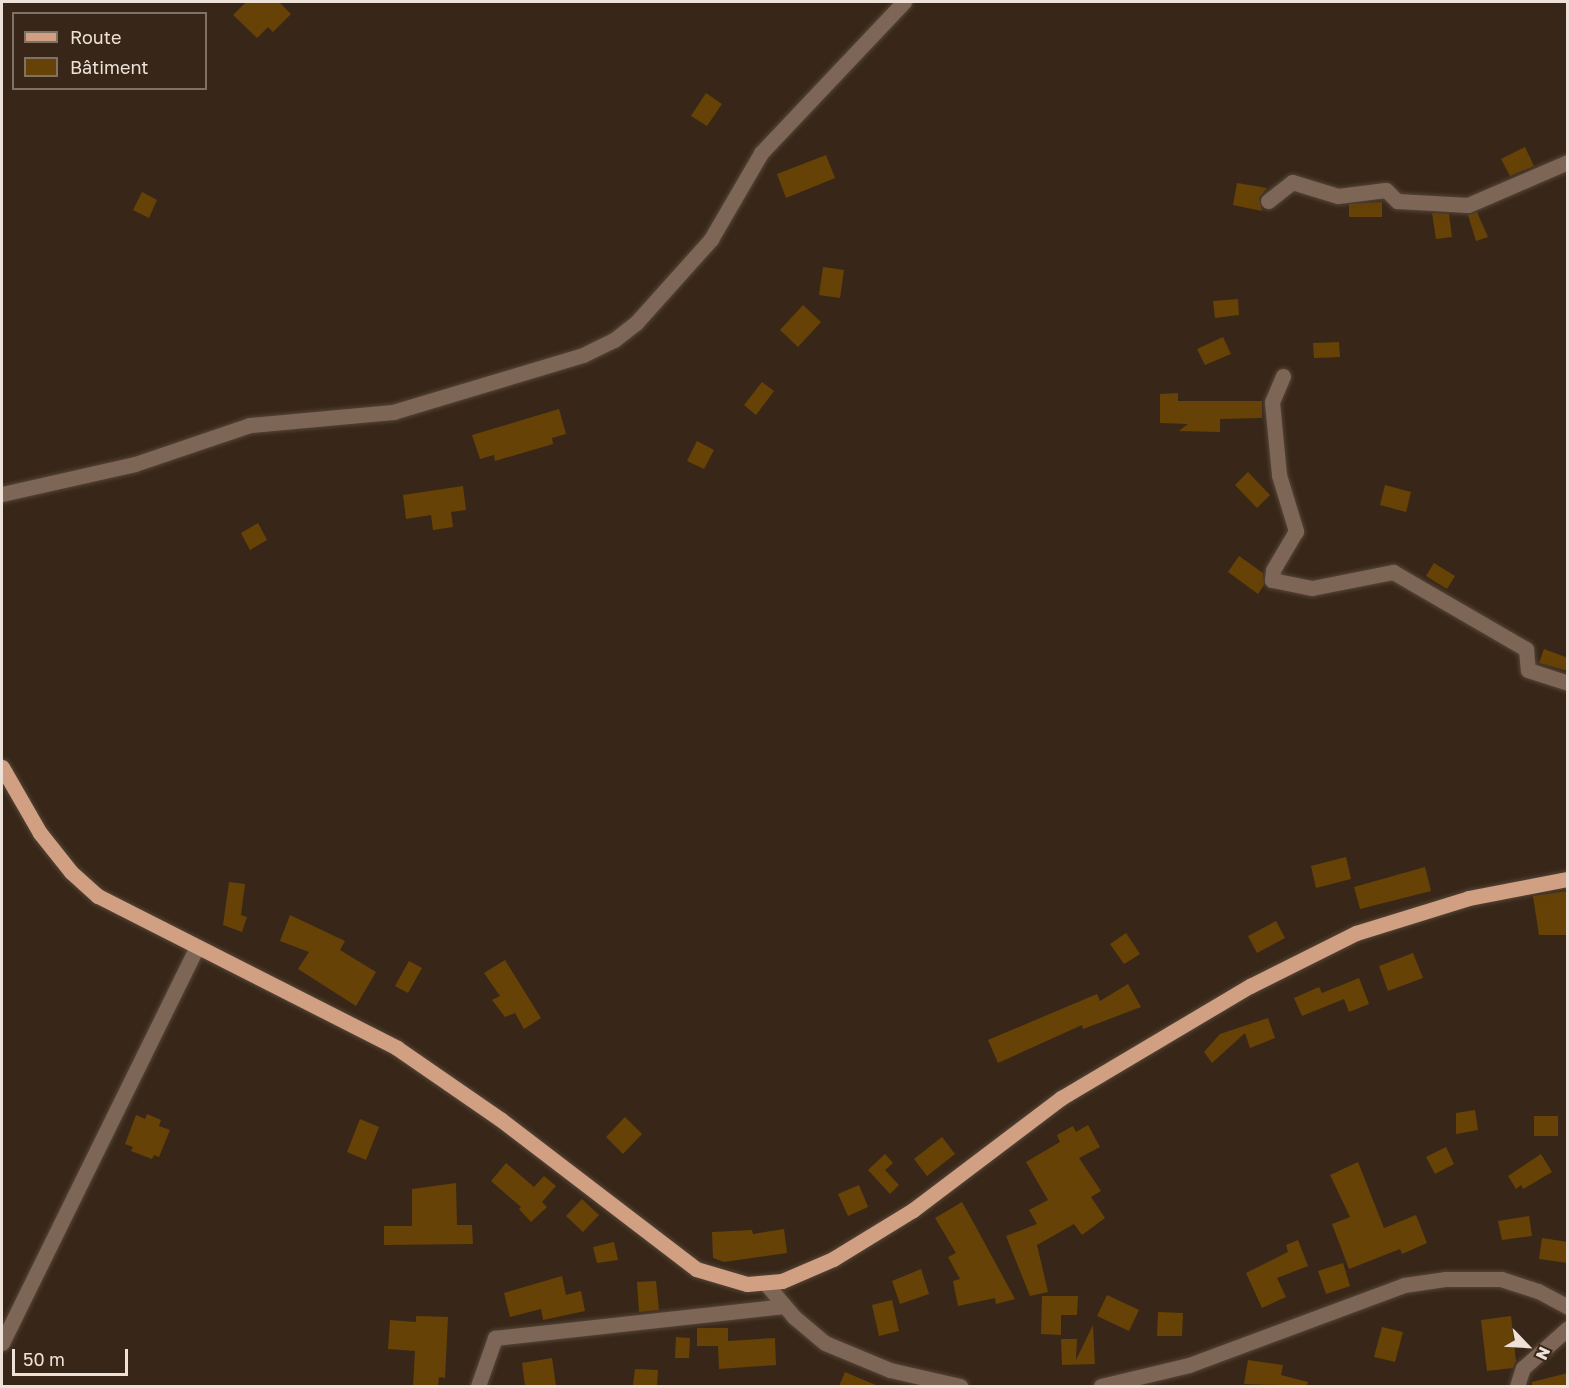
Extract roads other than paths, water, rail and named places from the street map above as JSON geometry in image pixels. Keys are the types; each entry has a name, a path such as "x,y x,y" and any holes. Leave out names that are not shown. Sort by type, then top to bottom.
{"main road":[{"path":"2,767 40,833 71,872 98,896 196,949 307,1000 397,1048 500,1119 696,1269 723,1279 767,1285 833,1259 913,1210 1062,1098 1250,986 1356,933 1418,911 1568,879"}],"street":[{"path":"2,494 135,464 250,425 393,412 583,355 614,340 636,323 705,246 761,153 904,2"},
{"path":"1268,201 1292,182 1338,196 1386,190 1397,201 1468,205 1568,162"},
{"path":"1283,376 1272,402 1279,475 1296,531 1273,570 1272,580 1312,588 1393,572 1526,649 1528,670 1568,683"},
{"path":"2,1343 196,949"},
{"path":"1101,1386 1189,1365 1404,1285 1445,1279 1501,1279 1538,1291 1568,1307"},
{"path":"767,1285 783,1306 825,1343 861,1360 960,1386"},
{"path":"478,1386 495,1338 783,1306"},
{"path":"1517,1386 1523,1368 1568,1328"}]}
